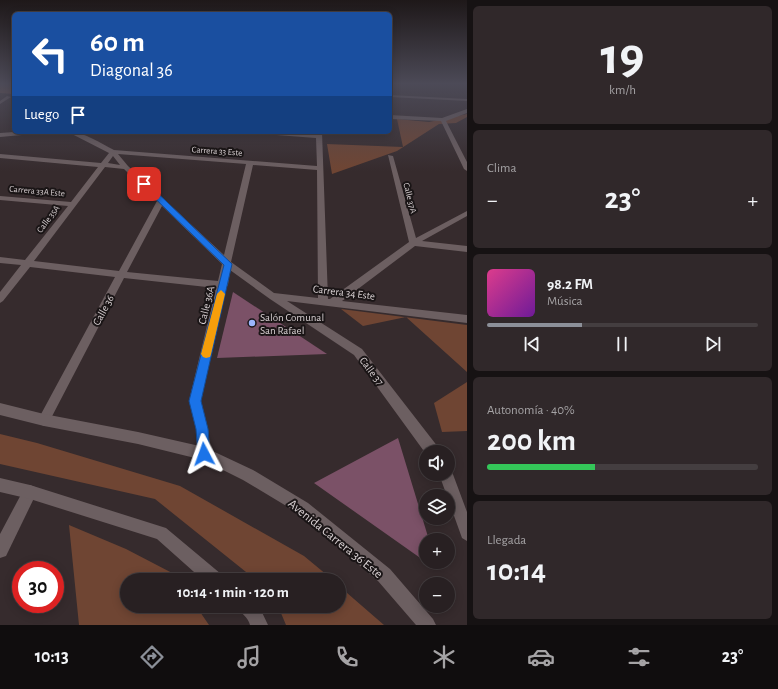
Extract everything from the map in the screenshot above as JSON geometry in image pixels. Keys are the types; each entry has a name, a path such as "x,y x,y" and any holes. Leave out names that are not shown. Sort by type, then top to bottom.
{"street":[{"path":"392,117 443,120 461,113"},
{"path":"443,120 467,169"},
{"path":"0,135 12,134"},
{"path":"76,134 113,152 126,167 228,264 272,296"},
{"path":"319,134 328,301"},
{"name":"Carrera 33 Este","path":"113,152 320,168"},
{"name":"Calle 35A","path":"0,299 113,152"},
{"path":"0,156 126,167"},
{"name":"Calle 37A","path":"390,156 412,244"},
{"name":"Calle 36A","path":"204,454 202,429 195,401 228,264 250,162"},
{"name":"Carrera 33A Este","path":"0,198 72,204"},
{"name":"Calle 36","path":"44,420 161,200"},
{"path":"328,301 412,244 467,213"},
{"path":"412,244 467,249"},
{"path":"0,260 122,275 223,284"},
{"name":"Carrera 34 Este","path":"272,296 328,301 467,319"},
{"name":"Calle 37","path":"272,296 358,352 428,445"},
{"name":"Avenida Carrera 36 Este","path":"0,409 44,420 138,438 204,454 248,475 303,508 384,575 427,625"},
{"path":"448,481 467,533"},
{"path":"0,485 30,492 160,533 207,573"},
{"path":"0,550 30,492"},
{"path":"254,613 259,625"}],"shaded area":[{"path":"467,114 467,117 456,123 439,124 397,151 332,174 327,144 403,147 397,119 429,122"},
{"path":"341,309 405,317 363,326"},
{"path":"406,317 467,325 467,372"},
{"path":"467,382 467,431 442,432 434,403"},
{"path":"0,434 37,443 180,486 304,556 325,573 247,573 155,499 0,464"},
{"path":"69,525 126,549 172,573 120,573 120,613 201,613 209,625 79,625"},
{"path":"346,592 384,625 286,625 281,613 346,613"}],"building":[{"name":"Salón Comunal San Rafael","path":"233,292 327,354 217,358"},
{"path":"398,438 419,507 419,525 424,525 427,533 419,533 419,557 314,483"}],"slow traffic":[{"path":"206,354 221,294"}],"place":[{"name":"Salón Comunal San Rafael","path":"252,323"}],"route":[{"path":"144,184 228,264 195,401 202,429 204,454"}]}
